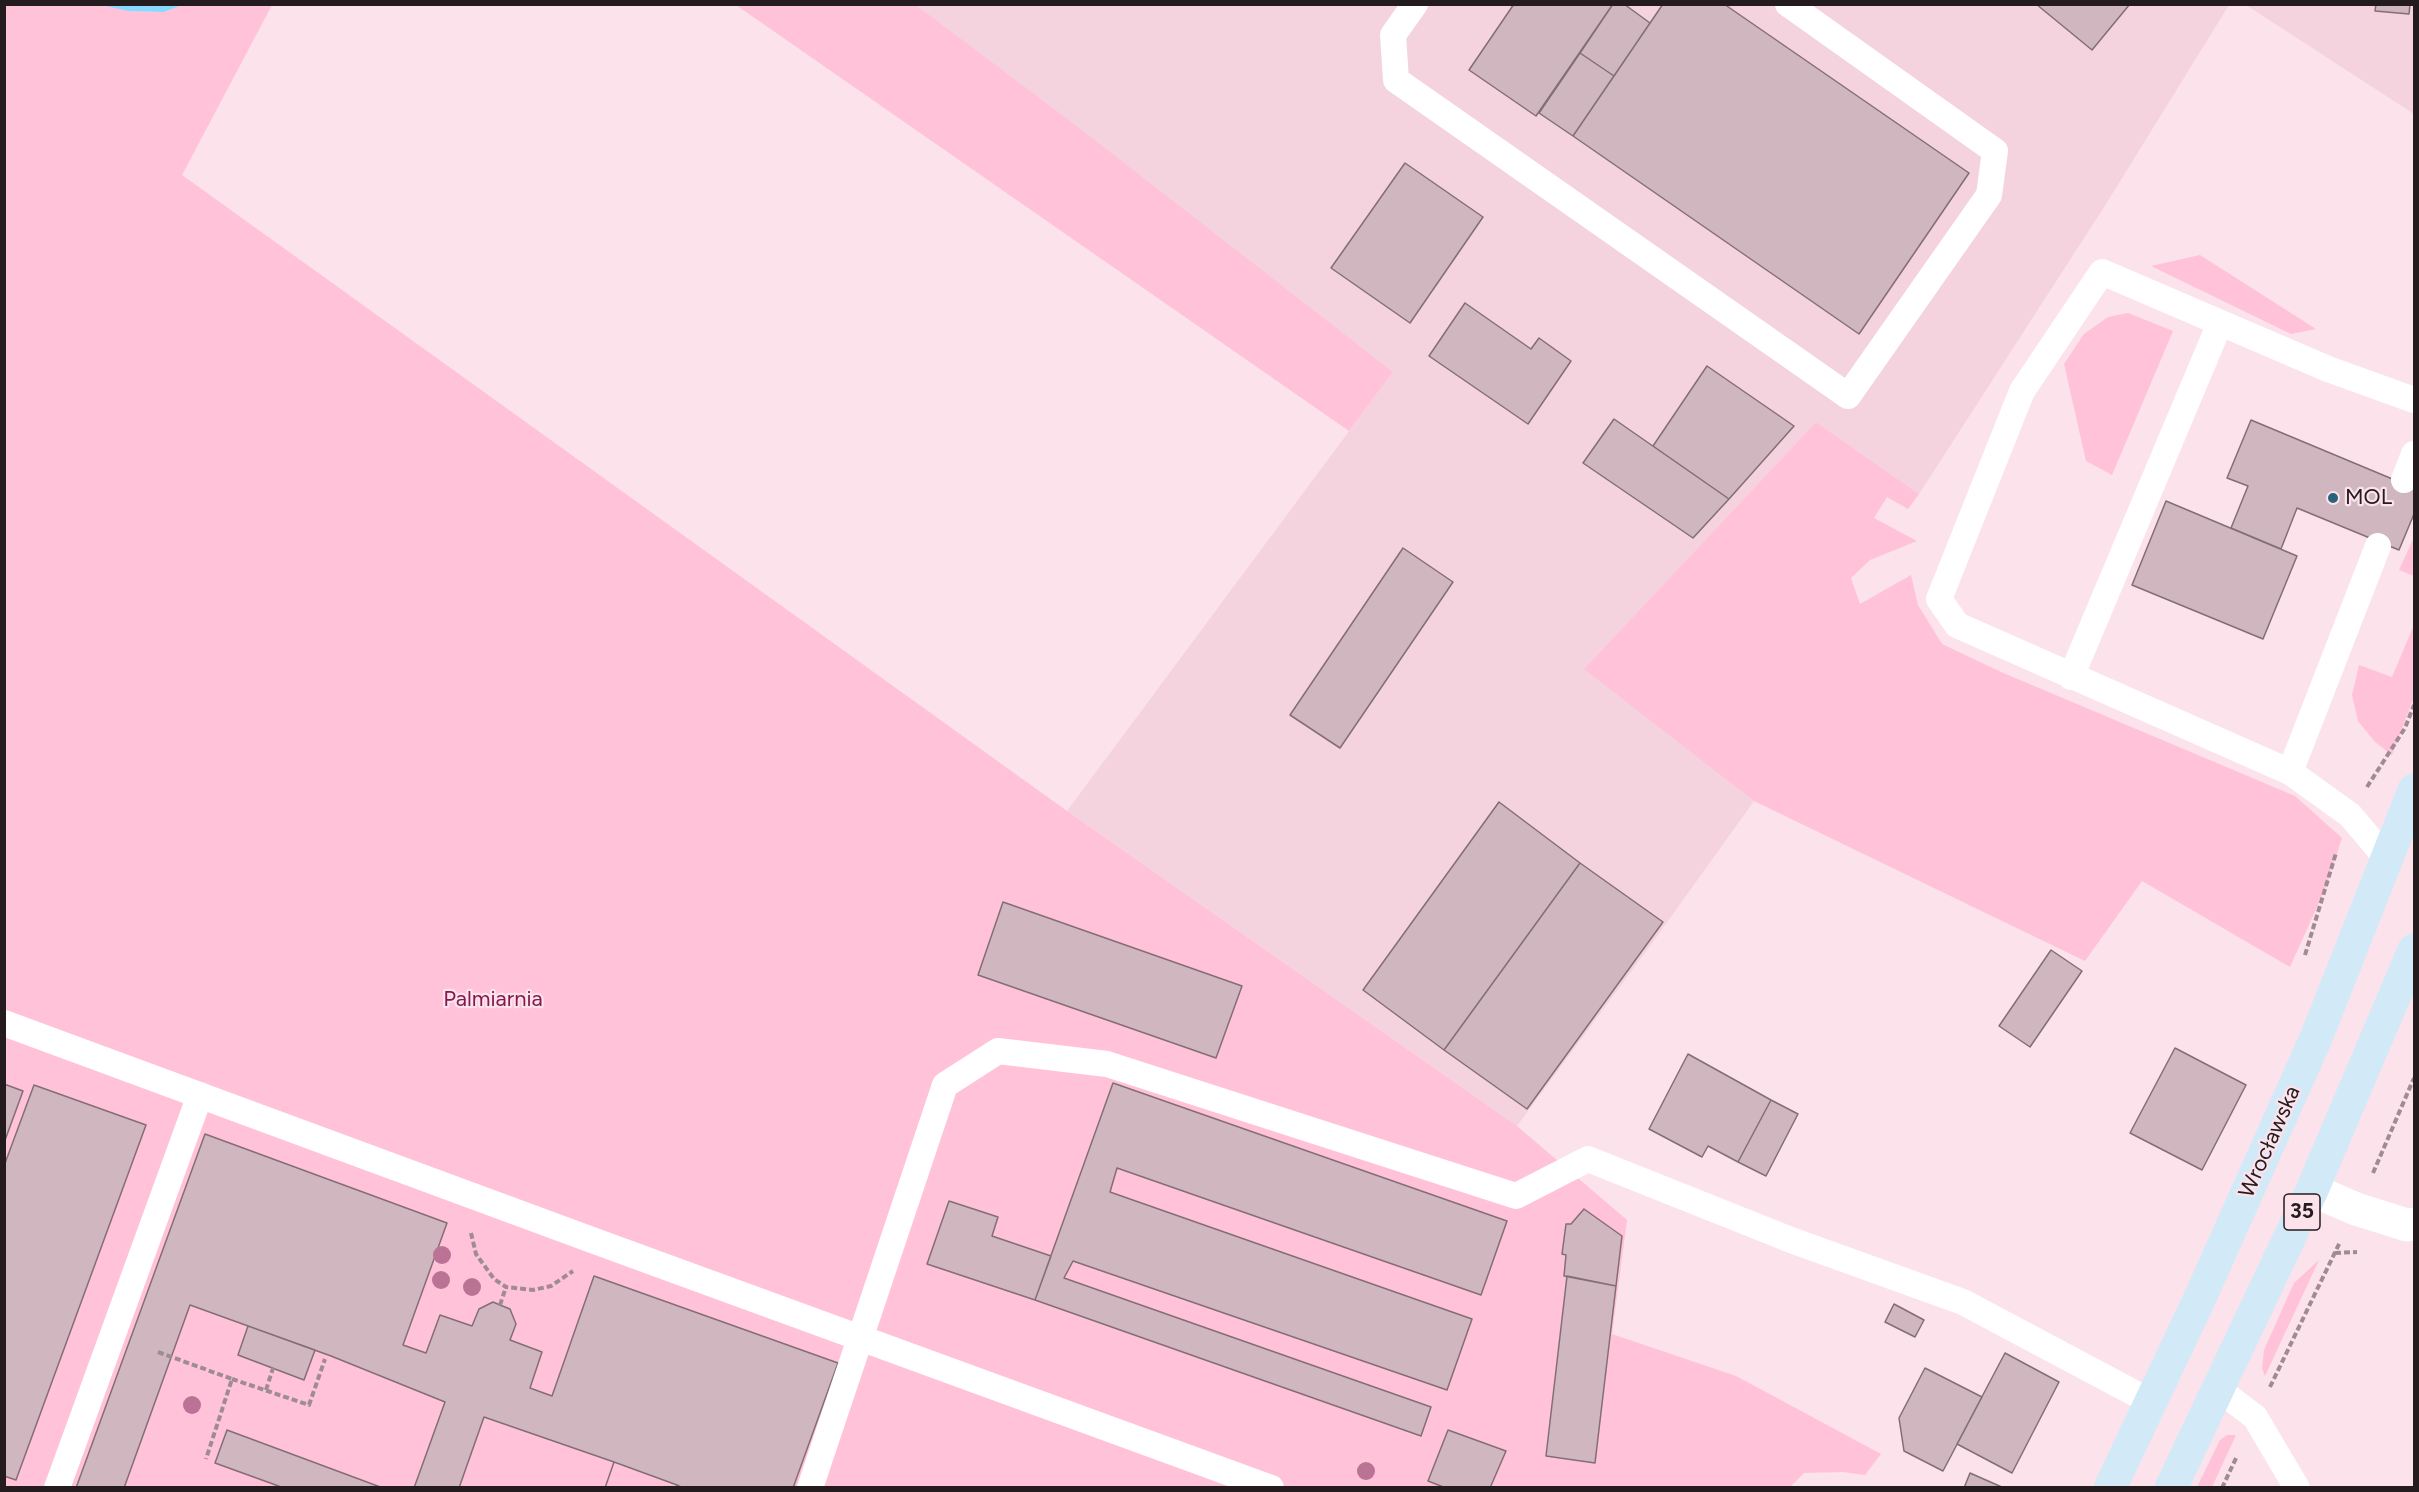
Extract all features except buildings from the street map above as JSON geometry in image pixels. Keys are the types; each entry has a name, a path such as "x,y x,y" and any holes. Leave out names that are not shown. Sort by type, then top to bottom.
{"main road":[{"name":"Wrocławska","path":"2110,1488 2241,1208 2316,1038 2415,790"},
{"name":"35","path":"2171,1488 2312,1190 2415,950"}],"street":[{"path":"2312,1190 2356,1209 2407,1225 2415,1224"}],"lane":[{"path":"1415,4 1393,35 1396,80 1848,396 1989,195 1995,151 1788,4"},
{"path":"2387,859 2350,815 2289,772 1957,625 1939,599 2022,391 2102,272 2328,369 2415,400"},
{"path":"2071,676 2220,322"},
{"path":"2404,480 2415,454"},
{"path":"2289,772 2378,546"},
{"path":"4,1023 1272,1488"},
{"path":"810,1488 945,1085 998,1051 1107,1064 1516,1196 1588,1159 1791,1240 1963,1302 2151,1402"},
{"path":"57,1488 200,1095"},
{"path":"2218,1389 2255,1417 2297,1488"}],"path":[{"path":"2222,1488 2356,1209 2415,1078"},
{"path":"476,1196 471,1218 471,1236 476,1254 494,1279 506,1287 533,1290 551,1286 576,1268 583,1260 592,1240"},
{"path":"500,1305 506,1287"},
{"path":"158,1352 309,1405 325,1359"},
{"path":"266,1390 273,1368"},
{"path":"206,1459 232,1379"}],"shaded area":[{"path":"916,5 2229,5 2106,204 1919,494 1816,422 1585,668 1754,801 1517,1126 1067,811 1393,372"},
{"path":"2246,5 2414,5 2414,114"}],"green space":[{"name":"Palmiarnia","path":"5,4 102,4 128,11 164,12 182,5 272,5 182,175 1067,811 1517,1126 1627,1220 1612,1334 1736,1376 1881,1454 1865,1475 1843,1472 1804,1473 1789,1488 5,1488"},
{"path":"736,5 916,5 1079,128 1393,372 1349,431"},
{"path":"2200,255 2316,329 2291,334 2151,266"},
{"path":"2128,313 2173,331 2112,475 2086,461 2064,364 2084,334 2108,317"},
{"path":"1816,422 1919,494 1908,509 1887,497 1874,518 1917,541 1870,560 1851,578 1860,604 1911,575 1918,605 1942,644 2001,672 2295,796 2342,838 2326,887 2290,967 2142,881 2085,961 1754,801 1584,669"},
{"path":"2414,537 2414,576 2399,570"},
{"path":"2414,625 2414,697 2392,755 2375,742 2358,721 2352,695 2359,665 2392,677"},
{"path":"2319,1260 2265,1376 2262,1368 2264,1350 2294,1283"},
{"path":"2227,1435 2236,1435 2212,1487 2197,1487 2220,1440"}],"water":[{"path":"182,4 164,12 128,11 102,5"}],"place":[{"name":"MOL","path":"2333,498"}]}
